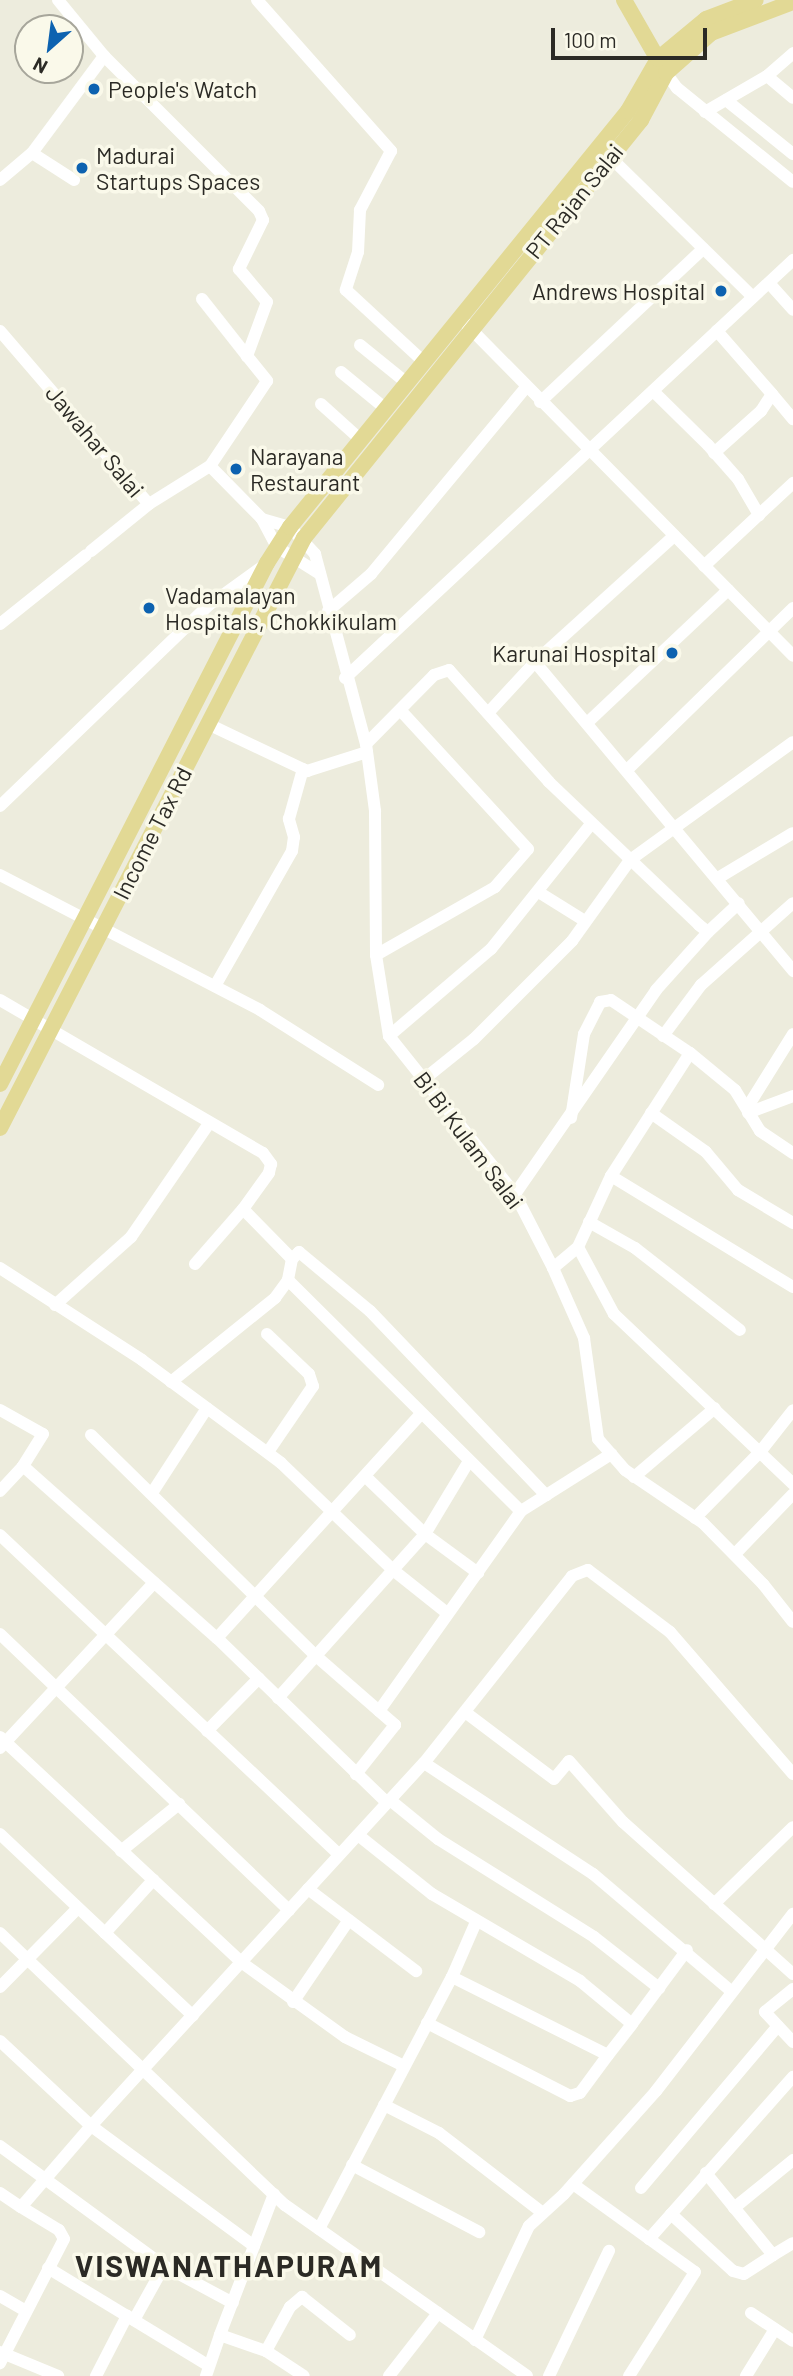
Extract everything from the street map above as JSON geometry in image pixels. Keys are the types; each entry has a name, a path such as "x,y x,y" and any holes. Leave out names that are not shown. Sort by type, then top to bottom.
{"main road":[{"path":"624,0 662,66"},
{"name":"PT Rajan Salai","path":"304,538 466,323 553,215 662,66 706,19 756,0"},
{"name":"PT Rajan Salai","path":"553,215 610,157 641,120 662,66 711,33 793,2"},
{"name":"PT Rajan Salai","path":"290,527 424,362 466,323"},
{"name":"Income Tax Rd","path":"0,1084 267,563 290,527"},
{"name":"Income Tax Rd","path":"0,1128 304,538"}],"street":[{"path":"58,0 104,56 259,211 263,220 239,269 267,302 247,356"},
{"path":"257,0 391,151 360,210 358,253 346,290 424,362"},
{"path":"705,112 767,76 793,53"},
{"path":"0,180 32,153 104,56"},
{"path":"662,66 705,112 793,182"},
{"path":"767,76 793,98"},
{"path":"726,100 793,154"},
{"path":"32,153 74,180"},
{"path":"610,157 753,297"},
{"path":"540,402 704,249"},
{"path":"345,678 793,260"},
{"path":"768,283 793,310"},
{"path":"202,299 267,381 210,466 262,519 277,547 320,574"},
{"path":"466,323 540,402 793,656"},
{"name":"Jawahar Salai","path":"0,331 149,504 210,466"},
{"path":"717,331 793,419"},
{"path":"360,345 407,383"},
{"path":"341,372 386,409"},
{"path":"328,611 371,575 526,387"},
{"path":"653,391 714,453 759,515"},
{"path":"714,453 761,411 772,394"},
{"path":"321,404 361,440"},
{"path":"704,566 793,483"},
{"path":"0,624 149,504"},
{"path":"262,519 290,527"},
{"name":"Bi Bi Kulam Salai","path":"290,527 304,538 320,574 345,678 366,748 375,811 376,955 389,1036 514,1194 553,1268 584,1338 598,1439 634,1477 695,1518 735,1554 793,1622"},
{"path":"488,713 535,662 674,536"},
{"path":"0,806 190,623 267,563"},
{"path":"587,723 728,590"},
{"path":"627,770 793,608"},
{"path":"535,662 760,928 793,971"},
{"path":"208,724 303,769 366,748 434,675 449,670 592,823 709,932"},
{"path":"376,955 495,887 528,849 401,711"},
{"path":"423,1080 474,1039 572,941 630,860 793,743"},
{"path":"215,986 292,851 294,837 289,819 303,769"},
{"path":"389,1036 491,949 540,893 592,823"},
{"path":"718,878 793,833"},
{"path":"0,875 215,986 378,1085"},
{"path":"540,893 585,921"},
{"path":"514,1194 570,1118 663,982 739,903"},
{"path":"663,1036 681,1007 760,928 793,904"},
{"path":"0,1000 35,1018 208,1125 269,1158 269,1173 243,1209 195,1264"},
{"path":"570,1118 578,1052 595,1008 611,1000 690,1053 735,1090 760,1131 793,1153"},
{"path":"747,1111 793,1034"},
{"path":"553,1268 578,1247 611,1176 690,1053"},
{"path":"747,1111 793,1096"},
{"path":"652,1113 706,1152 738,1190 793,1223"},
{"path":"55,1305 131,1237 208,1125"},
{"path":"611,1176 793,1287"},
{"path":"243,1209 292,1259"},
{"path":"589,1222 644,1255 740,1330"},
{"path":"578,1247 614,1314 793,1484"},
{"path":"171,1382 275,1298 288,1280 292,1259 299,1252 370,1311 546,1495"},
{"path":"0,1268 171,1382 268,1452 334,1510 393,1570 447,1613"},
{"path":"288,1280 421,1415 521,1511"},
{"path":"267,1334 309,1374 313,1386 268,1452"},
{"path":"152,1493 207,1408"},
{"path":"634,1477 715,1408"},
{"path":"0,1410 43,1434 23,1466 0,1491"},
{"path":"695,1518 760,1452 793,1410"},
{"path":"217,1638 421,1415"},
{"path":"92,1435 257,1594 316,1656 395,1724 356,1774"},
{"path":"379,1711 521,1511 611,1454"},
{"path":"278,1698 425,1534 469,1461"},
{"path":"23,1466 217,1638 388,1802 438,1839 594,1937 659,1988"},
{"path":"365,1476 425,1534 478,1573"},
{"path":"735,1554 793,1493"},
{"path":"0,1535 340,1855"},
{"path":"21,2207 91,2126 145,2071 424,1763 572,1576 588,1570 670,1632 793,1774"},
{"path":"154,1583 2,1743 241,1962 345,2037 404,2066"},
{"path":"0,1634 289,1910"},
{"path":"207,1731 259,1678"},
{"path":"465,1712 554,1779 569,1761 623,1822 793,1974"},
{"path":"424,1763 593,1874 687,1950 731,1991"},
{"path":"121,1851 178,1804"},
{"path":"714,1904 793,1827"},
{"path":"0,1834 193,2016"},
{"path":"358,1835 432,1894 580,1981 632,2024"},
{"path":"105,1933 153,1880"},
{"path":"308,1889 416,1971"},
{"path":"0,1987 26,1957 78,1908"},
{"path":"475,2340 529,2227 573,2184 656,2091 764,1948 793,1914"},
{"path":"293,2002 349,1920"},
{"path":"319,2228 452,1977 476,1922"},
{"path":"0,1933 274,2194 522,2375"},
{"path":"427,2023 570,2096 580,2093 687,1950"},
{"path":"452,1977 608,2055"},
{"path":"793,1989 765,2012 793,2042"},
{"path":"641,2188 778,2026"},
{"path":"0,2041 91,2126 254,2246"},
{"path":"649,2239 793,2077"},
{"path":"384,2105 439,2133 543,2213"},
{"path":"0,2146 164,2266 233,2303"},
{"path":"734,2208 793,2160"},
{"path":"352,2165 479,2232"},
{"path":"706,2173 773,2255"},
{"path":"573,2184 695,2272 629,2376"},
{"path":"0,2193 62,2235 48,2268 1,2357 58,2376"},
{"path":"48,2268 130,2318 208,2371 274,2194"},
{"path":"671,2214 733,2271 744,2274 793,2243"},
{"path":"549,2376 609,2252"},
{"path":"96,2376 164,2266"},
{"path":"0,2296 26,2311"},
{"path":"266,2351 290,2307 302,2297 350,2335"},
{"path":"389,2376 438,2313"},
{"path":"751,2313 793,2342"},
{"path":"746,2376 775,2329"},
{"path":"220,2334 266,2351 304,2376"}],"place":[{"name":"People's Watch","path":"94,89"},
{"name":"Madurai Startups Spaces","path":"82,168"},
{"name":"Andrews Hospital","path":"721,291"},
{"name":"Narayana Restaurant","path":"236,469"},
{"name":"Vadamalayan Hospitals, Chokkikulam","path":"149,608"},
{"name":"Karunai Hospital","path":"672,653"}],"district":[{"name":"VISWANATHAPURAM","path":"229,2265"}]}
